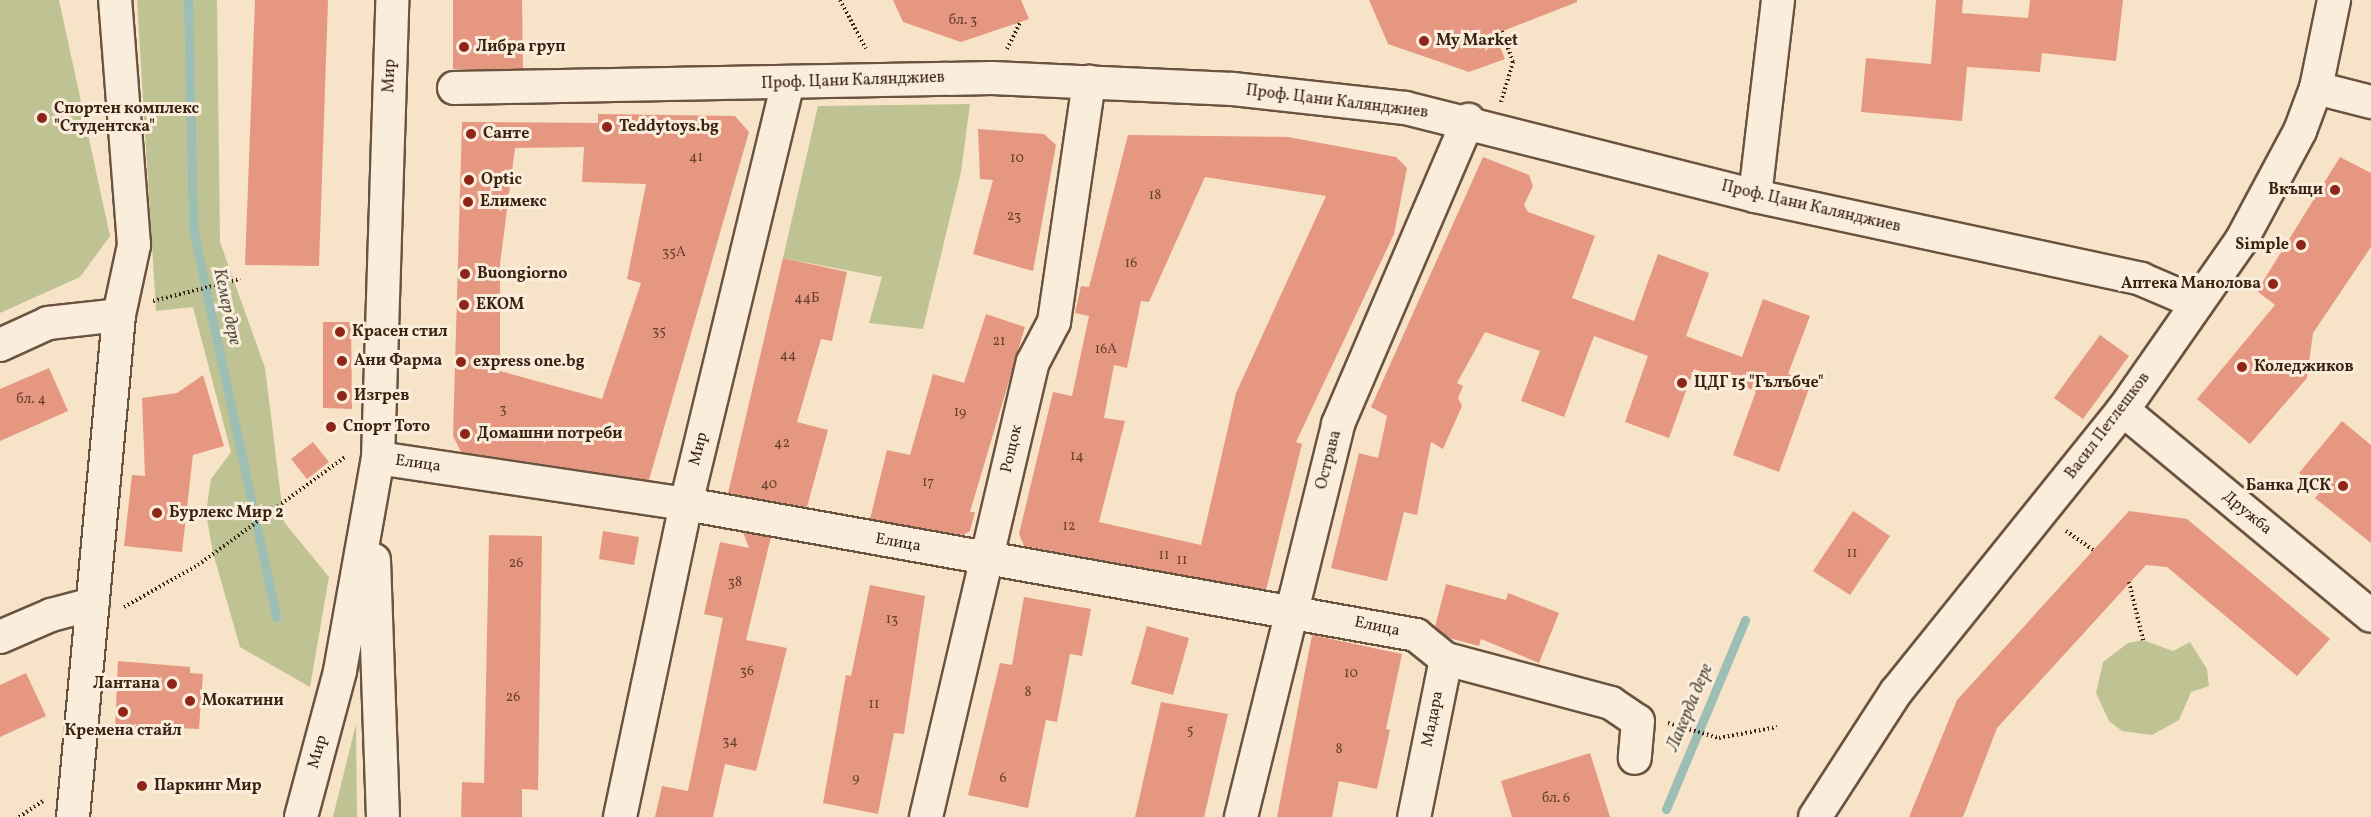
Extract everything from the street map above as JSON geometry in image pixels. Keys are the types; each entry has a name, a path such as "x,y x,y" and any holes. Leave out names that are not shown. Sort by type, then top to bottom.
{"street":[{"path":"74,817 120,315 134,245 115,0"},
{"name":"Мир","path":"301,817 340,671 372,511 378,458 392,0"},
{"path":"1755,196 1778,0"},
{"name":"Васил Петлешков","path":"1815,817 1896,692 2123,410 2197,303 2277,178 2316,88 2334,0"},
{"name":"Проф. Цани Калянджиев","path":"454,88 788,83 906,78 1089,82 1233,89 1481,123 1755,196 2141,279 2197,303"},
{"name":"Рощок","path":"926,817 1033,362 1054,322 1089,82"},
{"name":"Мир","path":"620,817 686,504 788,83"},
{"path":"2316,88 2371,102"},
{"name":"Острава","path":"1241,817 1338,424 1481,123"},
{"path":"0,345 48,323 120,315"},
{"name":"Дружба","path":"2123,410 2371,616"},
{"name":"Елица","path":"378,458 686,504 987,559 1292,609 1416,635 1446,659"},
{"name":"Мир","path":"372,511 383,817"},
{"path":"0,637 51,615 93,604"},
{"path":"1446,659 1611,703 1638,721 1635,758"},
{"name":"Мадара","path":"1414,817 1446,659"}],"path":[{"path":"840,0 860,44 906,78"},
{"path":"1004,57 1020,22"},
{"path":"1481,123 1513,62 1502,31"},
{"path":"178,290 240,279"},
{"path":"93,604 126,608 198,565 300,486 338,464 379,427"},
{"path":"2129,582 2143,640"},
{"path":"1680,724 1719,738 1777,727"}],"green space":[{"name":"Спортен комплекс \"Студентска\"","path":"0,0 59,0 110,236 80,277 0,313"},
{"path":"137,0 217,0 220,242 265,368 284,522 329,577 310,687 240,647 213,553 206,513 211,479 231,452 193,307 156,311"},
{"path":"970,104 961,172 923,329 869,323 882,277 783,258 818,106"},
{"path":"2143,640 2173,651 2190,642 2207,669 2209,686 2191,692 2179,720 2152,735 2122,731 2109,721 2096,693 2103,662 2128,643"},
{"path":"356,724 357,817 333,817"}],"building":[{"path":"255,0 328,0 319,266 245,265"},
{"path":"453,0 522,0 523,69 453,69"},
{"path":"893,0 1021,0 1029,19 961,42 903,22"},
{"path":"1369,0 1577,0 1577,2 1495,34 1505,59 1469,72 1388,44"},
{"path":"1936,0 1963,0 1962,13 2028,18 2030,0 2123,0 2116,61 2042,53 2040,72 1967,67 1962,121 1861,112 1866,58 1931,64"},
{"path":"598,114 735,116 749,132 649,480 461,452 453,436 462,122 598,123","holes":["584,147 582,182 646,184 627,279 641,283 602,399 500,371 500,264 515,148"]},
{"path":"978,129 1044,134 1056,145 1033,271 973,254 993,180 980,179"},
{"path":"1128,135 1288,137 1396,157 1407,168 1394,234 1296,442 1302,444 1266,590 1024,546 1019,534 1053,392 1072,396 1089,316 1075,313 1081,286 1089,287","holes":["1205,177 1326,196 1236,393 1201,545 1099,522 1125,421 1104,418 1114,365 1127,368 1141,301 1149,302"]},
{"path":"1483,157 1529,175 1533,186 1524,205 1528,212 1595,236 1572,298 1634,321 1658,254 1709,273 1686,336 1742,357 1763,299 1810,316 1788,374 1811,383 1779,472 1733,455 1756,391 1694,369 1669,438 1625,422 1648,356 1594,336 1564,417 1521,401 1540,351 1485,332 1457,383 1463,386 1458,398 1462,406 1443,449 1431,442 1417,515 1404,512 1387,581 1331,568 1359,453 1378,458 1387,416 1371,407"},
{"path":"2340,157 2371,173 2371,247 2313,333 2307,378 2250,444 2197,399 2275,305 2257,291"},
{"path":"783,258 847,272 832,341 821,339 797,422 828,430 807,507 728,493"},
{"path":"986,314 1025,327 970,512 975,512 970,531 963,535 870,519 887,450 910,455 933,374 964,383"},
{"path":"323,322 351,322 352,409 323,408"},
{"path":"2100,335 2129,356 2083,419 2054,398"},
{"path":"49,368 68,411 0,441 0,389"},
{"path":"203,375 224,446 193,455 182,552 124,546 132,475 145,476 142,398 177,393"},
{"name":"Банка ДСК","path":"2342,421 2371,445 2371,543 2315,498 2321,491 2299,473"},
{"path":"313,442 329,462 307,479 291,459"},
{"path":"1853,511 1890,536 1850,595 1813,571"},
{"path":"2129,511 2187,519 2330,639 2297,676 2167,567 2146,565 1997,728 1963,817 1909,817 1957,700"},
{"path":"603,531 639,537 634,565 599,559"},
{"path":"743,532 771,537 746,640 787,648 756,771 725,764 713,817 655,817 662,786 688,791 723,618 704,614 720,542 749,548"},
{"path":"489,535 542,536 538,790 522,789 522,817 461,817 462,782 484,783"},
{"path":"1446,584 1506,600 1508,593 1559,613 1539,663 1481,639 1479,646 1449,638 1435,627"},
{"path":"870,585 925,596 904,734 894,733 878,814 823,803 846,675 851,676"},
{"path":"1024,597 1091,609 1082,656 1070,654 1057,722 1046,720 1028,808 968,795 1000,663 1012,665"},
{"path":"1147,626 1189,638 1173,695 1131,684"},
{"path":"1312,635 1402,654 1386,729 1390,730 1377,789 1339,781 1332,817 1277,817"},
{"path":"118,661 190,667 190,673 203,674 199,729 178,728 177,736 115,731"},
{"path":"26,673 46,716 0,737 0,685"},
{"path":"1161,702 1228,714 1204,817 1135,817"},
{"path":"1590,753 1610,817 1512,817 1501,781"}],"waterway":[{"name":"Кемер дере","path":"188,0 193,229 276,617"},
{"name":"Лакерда дере","path":"1666,809 1745,620"}],"place":[{"name":"My Market","path":"1424,41"},
{"name":"Либра груп","path":"464,47"},
{"name":"Спортен комплекс \"Студентска\"","path":"42,118"},
{"name":"Teddytoys.bg","path":"607,127"},
{"name":"Санте","path":"471,134"},
{"name":"Optic","path":"469,180"},
{"name":"Вкъщи","path":"2335,190"},
{"name":"Елимекс","path":"468,202"},
{"name":"Simple","path":"2301,245"},
{"name":"Buongiorno","path":"465,274"},
{"name":"Аптека Манолова","path":"2273,284"},
{"name":"EKOM","path":"464,305"},
{"name":"Красен стил","path":"340,332"},
{"name":"Ани Фарма","path":"342,361"},
{"name":"express one.bg","path":"461,362"},
{"name":"Коледжиков","path":"2242,367"},
{"name":"ЦДГ 15 \"Гълъбче\"","path":"1682,383"},
{"name":"Изгрев","path":"342,396"},
{"name":"Спорт Тото","path":"331,427"},
{"name":"Домашни потреби","path":"465,434"},
{"name":"Банка ДСК","path":"2343,486"},
{"name":"Бурлекс Мир 2","path":"157,513"},
{"name":"Лантана","path":"172,684"},
{"name":"Мокатини","path":"190,701"},
{"name":"Кремена стайл","path":"123,712"},
{"name":"Паркинг Мир","path":"142,786"}]}
